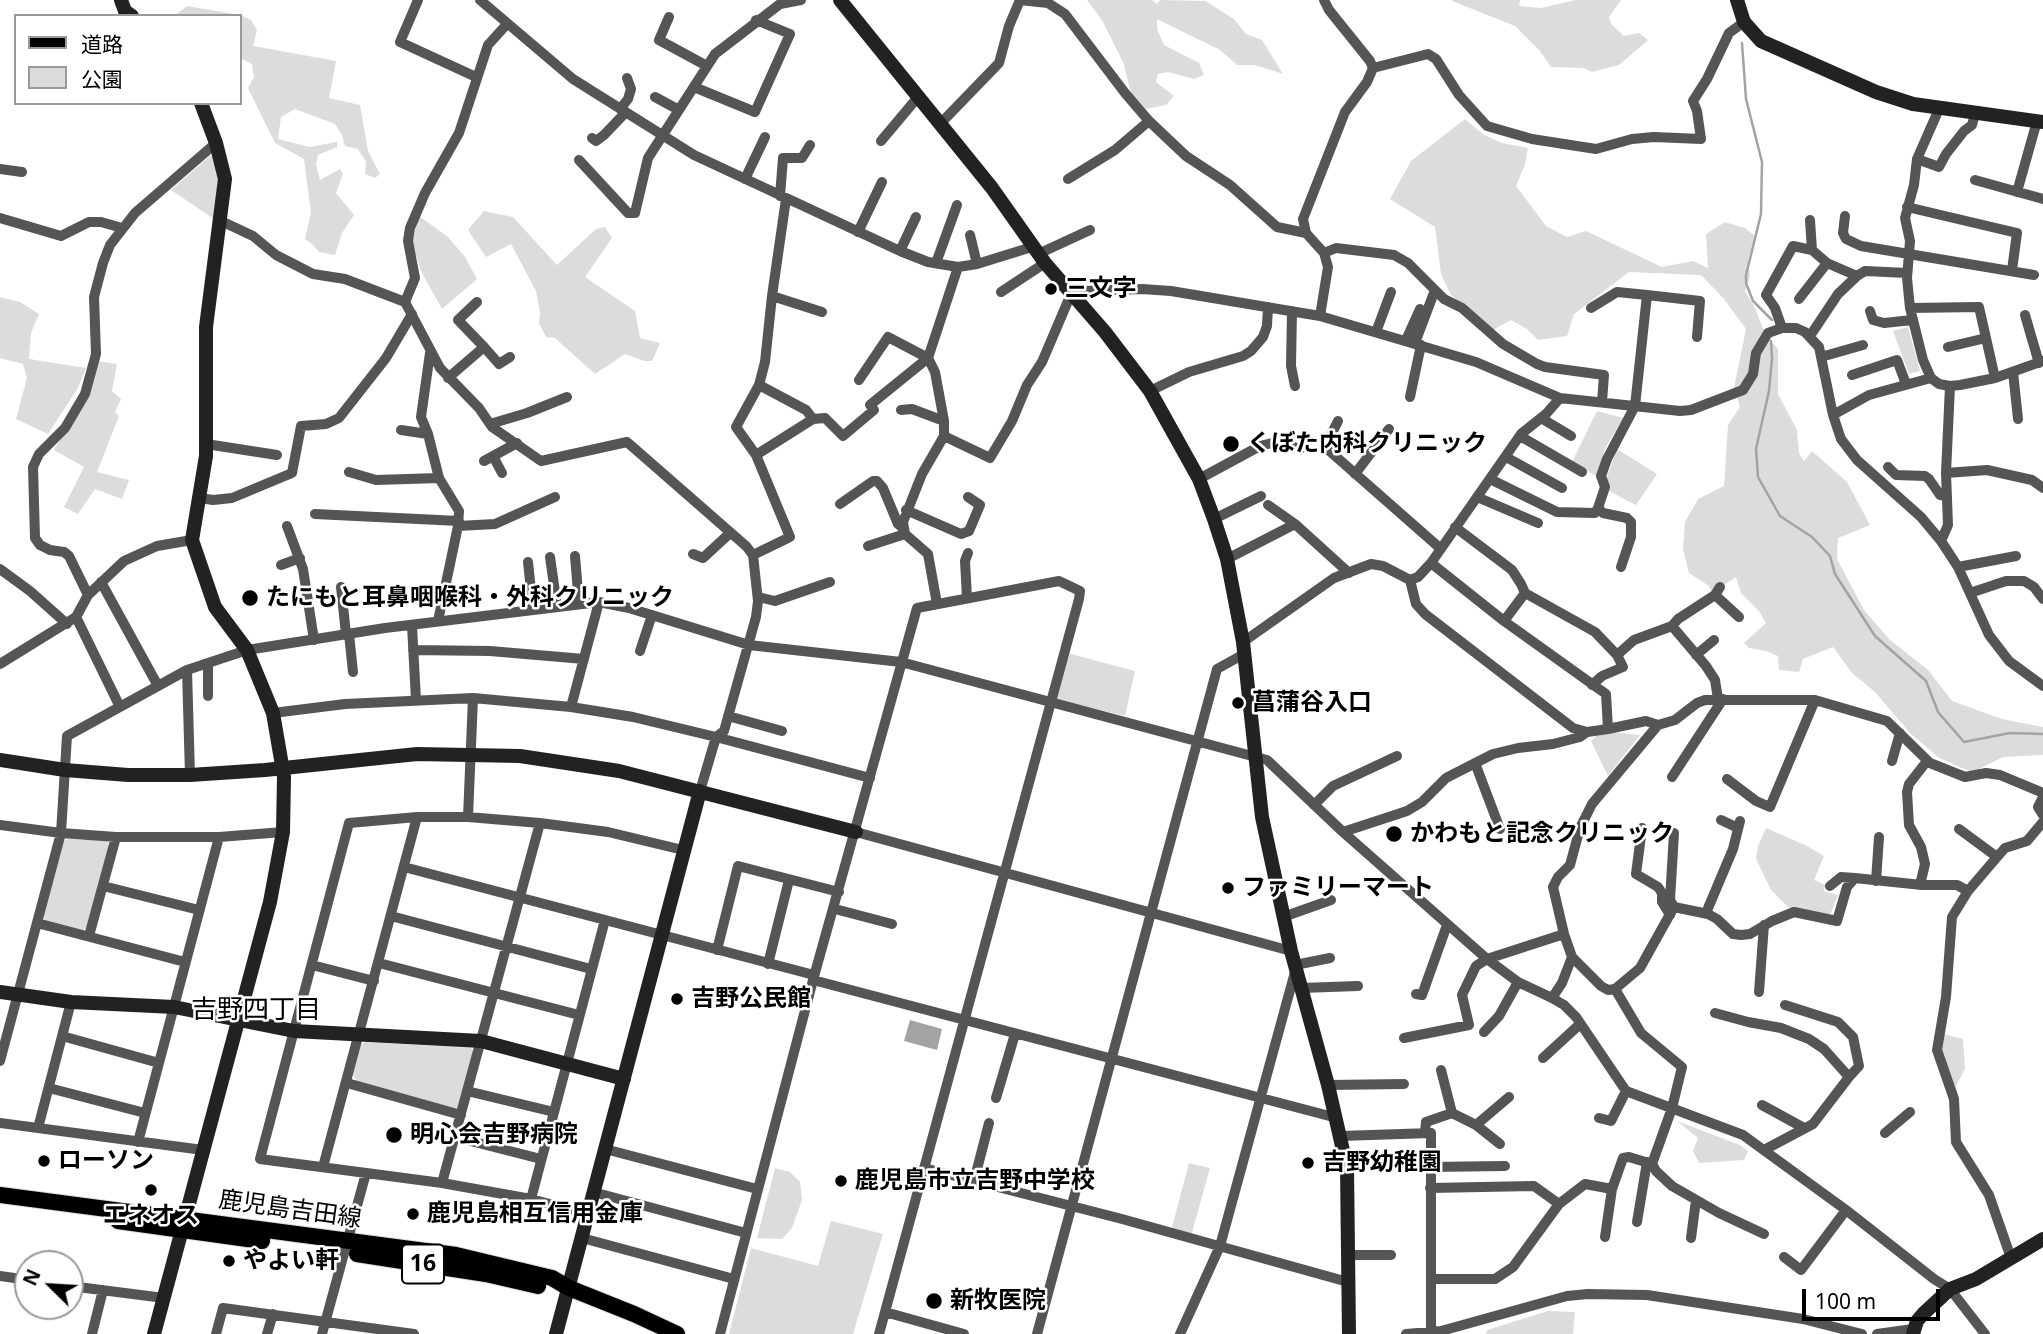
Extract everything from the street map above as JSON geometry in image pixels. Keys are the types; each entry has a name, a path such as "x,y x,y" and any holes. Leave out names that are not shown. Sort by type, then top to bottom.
{"main road":[{"name":"鹿児島吉田線","path":"0,1195 346,1247 549,1288 569,1288 677,1334"},
{"name":"鹿児島吉田線","path":"0,1205 184,1224"}],"street":[{"path":"418,0 400,41 476,77"},
{"path":"480,0 573,79 694,155 900,251 958,267 1038,254 1090,230"},
{"path":"579,160 628,213 635,213 648,158 715,54 780,4 801,0"},
{"path":"840,0 992,188 1038,254 1105,332 1150,391 1199,479 1227,559 1243,648 1262,817 1283,917 1337,1118 1347,1168 1349,1334"},
{"path":"940,124 999,62 1020,0 1048,3 1065,14 1149,121 1186,156 1230,186 1277,227 1306,233"},
{"path":"1320,316 1328,267 1324,253 1306,233 1303,219 1345,112 1367,82 1373,68 1324,0"},
{"path":"1737,0 1744,22 1761,41 1896,100 1939,109 2040,122 2017,192"},
{"path":"669,17 659,40 707,66"},
{"path":"694,87 755,112 790,34 756,20"},
{"path":"1373,68 1428,54 1436,59 1459,94 1487,126 1532,139 1596,149 1654,136 1701,139 1698,111 1693,100 1707,79 1729,33 1744,22"},
{"path":"405,302 415,278 408,242 410,228 425,193 459,133 488,46 506,24"},
{"path":"592,138 596,141 604,135 623,111 631,89 627,78"},
{"path":"655,97 679,110"},
{"path":"881,141 918,97"},
{"path":"154,1334 273,890 283,832 283,768 273,713 247,650 215,607 192,540 206,444 206,327 225,179 216,143 202,105"},
{"path":"1939,109 1917,159 1914,185 1905,218 1910,241 1907,273 1910,308 1931,378 1938,384 1950,387 1995,378 2041,362 2025,315"},
{"path":"1917,159 1939,167 1958,138 1972,125 1975,114"},
{"path":"1068,179 1115,150 1149,121"},
{"path":"745,179 765,137"},
{"path":"88,595 69,556 40,545 35,538 33,467 38,454 65,428 85,394 96,354 94,297 107,254 122,228 135,214 216,143"},
{"path":"753,555 790,537 756,455 736,427 759,385 765,362 783,197 783,158 802,159 810,145"},
{"path":"0,169 22,172"},
{"path":"1975,180 2043,199"},
{"path":"858,232 882,182"},
{"path":"936,263 957,205"},
{"path":"1907,207 2017,233 2012,270"},
{"path":"1845,216 1843,233 1846,239 1861,246 1904,251 2035,275"},
{"path":"900,251 916,217"},
{"path":"0,218 61,236 89,222 122,228"},
{"path":"1810,220 1812,250"},
{"path":"221,221 253,236 276,255 313,274 345,279 405,302 430,353 448,378 479,408 489,424 503,437 517,443 541,461 627,442 753,555 758,597 756,617 724,731 716,737 683,850 556,1334"},
{"path":"970,235 977,264"},
{"path":"1782,328 1775,308 1766,295 1793,246 1812,250 1827,263 1857,276"},
{"path":"1324,253 1336,248 1401,257 1444,299 1462,308 1493,336 1537,364 1604,375 1602,402"},
{"path":"1001,292 1038,254"},
{"path":"1799,299 1827,263"},
{"path":"756,455 813,419 825,418 842,436 874,410 870,405 928,358 958,267"},
{"path":"1810,336 1838,294 1857,276 1865,271 1907,273"},
{"path":"1071,294 1142,289 1171,291 1320,316 1476,362 1560,398 1691,410 1743,390 1749,383 1760,343 1768,334 1782,328 1796,328 1810,336 1819,347 1833,415 1841,439 1857,460 1921,517 1941,541 1958,567 1989,635 1998,648 2009,661 2043,686"},
{"path":"1414,343 1435,290"},
{"path":"1376,332 1391,292"},
{"path":"1591,308 1618,292 1700,301 1698,337"},
{"path":"944,436 990,458 1012,421 1027,384 1042,362 1071,294"},
{"path":"1490,480 1557,512 1594,513 1605,487 1601,476 1607,459 1635,406 1647,295"},
{"path":"772,296 822,312"},
{"path":"477,302 458,320 499,364 510,357"},
{"path":"1150,391 1189,372 1243,356 1251,351 1263,337 1267,327 1268,307"},
{"path":"1910,308 1979,307 1995,378"},
{"path":"1410,397 1414,343 1420,309"},
{"path":"1292,311 1292,366 1296,386"},
{"path":"1870,311 1874,320 1884,323 1912,320"},
{"path":"200,498 232,498 292,473 301,426 326,424 339,418 386,358 412,314"},
{"path":"859,380 888,337 928,358 935,372 944,436 906,510 903,522 905,532"},
{"path":"1948,347 1986,338"},
{"path":"1821,357 1863,345"},
{"path":"448,378 484,347"},
{"path":"430,353 421,417 439,478 459,511 459,524 438,621"},
{"path":"1852,375 1898,360 1906,384"},
{"path":"2012,372 2018,419"},
{"path":"1833,415 1869,395 1931,378"},
{"path":"759,385 806,410 813,419"},
{"path":"1941,541 1948,525 1946,473 1950,387"},
{"path":"489,424 567,397"},
{"path":"1037,1334 1217,668 1315,589 1334,578 1371,564 1410,580 1418,577 1432,563 1520,436 1560,398"},
{"path":"901,410 912,409 944,421"},
{"path":"1541,418 1571,436"},
{"path":"1338,421 1325,447 1441,549"},
{"path":"1355,474 1389,429"},
{"path":"401,430 428,434"},
{"path":"1520,436 1582,472"},
{"path":"502,472 488,459 517,443"},
{"path":"1199,479 1260,446 1282,443 1300,449"},
{"path":"206,444 276,455"},
{"path":"1506,457 1562,488"},
{"path":"1888,467 1896,475 1925,477 1940,495 1947,496"},
{"path":"1946,473 1987,470 2032,480 2043,488"},
{"path":"349,472 376,480 439,478"},
{"path":"840,504 873,481 877,481 898,524 928,554 937,604"},
{"path":"1214,519 1261,496"},
{"path":"1477,496 1538,523"},
{"path":"316,514 495,524 555,497"},
{"path":"906,510 961,534 969,531 980,505 968,497"},
{"path":"1268,505 1295,524 1349,573"},
{"path":"1598,508 1603,513 1627,518 1631,522 1632,537 1621,568"},
{"path":"1227,559 1295,524"},
{"path":"288,526 303,569 314,640"},
{"path":"1455,527 1512,570 1525,593 1569,620 1595,632 1617,655 1623,667 1602,676 1592,685"},
{"path":"868,546 905,532"},
{"path":"693,554 703,558 730,533"},
{"path":"0,664 71,621 88,595 124,561 157,546 192,540"},
{"path":"967,598 965,561 968,553"},
{"path":"575,556 579,604"},
{"path":"1958,567 2016,556"},
{"path":"550,557 557,606"},
{"path":"281,565 300,558"},
{"path":"528,562 533,609"},
{"path":"1432,563 1504,621 1606,694 1608,729"},
{"path":"0,569 71,621 120,707"},
{"path":"1410,580 1416,604 1425,614 1573,729 1587,732 1646,721 1658,725"},
{"path":"720,1334 813,978 835,909 917,607 1059,581 1080,591 879,1334"},
{"path":"1970,593 2006,581 2024,581 2034,587 2043,599"},
{"path":"102,582 158,686"},
{"path":"758,597 775,601 830,582"},
{"path":"341,587 353,672"},
{"path":"1617,655 1634,639 1672,626 1718,591 1740,617"},
{"path":"1504,621 1525,593"},
{"path":"572,707 599,602"},
{"path":"0,1061 61,833 66,736 187,670 247,650 438,621 599,602 652,615 748,645 901,662 1267,760 1314,806 1487,959 1518,982 1552,998 1576,1017 1626,1091 1734,1131 1764,1150 1950,1289 1985,1334"},
{"path":"640,651 652,615"},
{"path":"412,626 416,700"},
{"path":"1672,626 1715,680 1720,699 1672,777"},
{"path":"1696,655 1714,640"},
{"path":"413,650 490,651 584,659"},
{"path":"208,663 208,696"},
{"path":"187,670 190,775"},
{"path":"273,713 345,704 472,698 572,707 633,717 870,778"},
{"path":"468,817 472,698"},
{"path":"1674,833 1670,901 1672,911 1640,968 1615,989 1608,990 1572,957 1553,887 1558,877 1570,865 1580,828 1592,804 1658,725 1675,720 1697,703 1720,699 1815,700 1873,715 1887,721 1927,761 1965,777 1986,773 2000,775 2043,795 2038,807 2043,815"},
{"path":"1727,779 1756,801 1770,807 1815,700"},
{"path":"728,716 782,731"},
{"path":"1343,832 1407,811 1422,803 1441,781 1493,754 1553,744 1580,737 1587,732"},
{"path":"1892,761 1900,733"},
{"path":"0,760 65,770 128,775 190,775 283,768 373,757 471,754 561,761 619,771 856,832 1151,913 1294,961 1330,958"},
{"path":"1314,806 1333,786 1397,756"},
{"path":"1920,885 1925,864 1921,847 1909,825 1907,792 1909,784 1927,761"},
{"path":"1475,763 1500,829"},
{"path":"588,1214 531,1199 442,1183 260,1159 349,824 417,817 468,817 608,832 683,850"},
{"path":"323,1167 417,817"},
{"path":"1706,913 1733,849 1739,825 1721,820"},
{"path":"2011,1258 1989,1195 1956,1142 1954,1099 1937,1050 1946,997 1952,917 1968,891 2005,848 2027,841 2043,822"},
{"path":"442,1183 540,823"},
{"path":"0,826 116,837 219,837 283,832"},
{"path":"1642,828 1636,874 1658,887 1662,893 1662,902 1672,911 1706,913 1734,934 1750,934 1794,912 1837,921 1847,887 1855,878"},
{"path":"1959,829 1997,858"},
{"path":"89,936 116,837"},
{"path":"138,1142 219,837"},
{"path":"1876,881 1879,837"},
{"path":"717,950 738,866 839,892"},
{"path":"404,867 717,950 1015,1034 1337,1118"},
{"path":"1830,886 1842,877 1920,885 1957,885 1968,891"},
{"path":"768,964 789,880"},
{"path":"103,886 199,910"},
{"path":"1283,917 1331,900"},
{"path":"835,909 892,924"},
{"path":"391,916 591,969"},
{"path":"531,1199 605,920"},
{"path":"37,923 185,962"},
{"path":"1416,994 1422,995 1447,925"},
{"path":"1759,992 1764,925"},
{"path":"1404,1038 1469,1025 1461,995 1476,966 1487,959 1564,934"},
{"path":"1552,998 1562,983 1572,957"},
{"path":"1180,1334 1220,1246 1294,961"},
{"path":"379,963 579,1015"},
{"path":"312,965 374,981"},
{"path":"1485,1031 1499,1016 1518,982"},
{"path":"1301,988 1358,986"},
{"path":"1615,989 1641,1033 1682,1067 1672,1108 1650,1163 1637,1222"},
{"path":"0,992 71,1002 174,1007 294,1031 481,1041 624,1079"},
{"path":"38,1128 71,1002"},
{"path":"1764,1150 1813,1124 1859,1066 1853,1037 1838,1022 1785,1005"},
{"path":"1715,1013 1782,1028 1809,1039 1824,1048 1849,1077"},
{"path":"1543,1058 1580,1024"},
{"path":"996,1098 1015,1034"},
{"path":"62,1036 159,1063"},
{"path":"1441,1070 1451,1113"},
{"path":"347,1083 461,1115"},
{"path":"1328,1085 1404,1084"},
{"path":"49,1088 145,1113"},
{"path":"467,1091 554,1112"},
{"path":"1600,1118 1611,1121 1626,1091"},
{"path":"1476,1125 1509,1097"},
{"path":"1762,1105 1804,1128"},
{"path":"1885,1133 1910,1112"},
{"path":"1425,1133 1426,1122 1451,1113 1476,1125 1500,1144"},
{"path":"0,1123 203,1150"},
{"path":"974,1181 989,1123"},
{"path":"1341,1136 1431,1133 1431,1333"},
{"path":"455,1137 541,1159"},
{"path":"605,1149 757,1189"},
{"path":"1605,1237 1612,1189 1623,1158 1629,1157 1650,1163 1672,1186 1764,1234"},
{"path":"1430,1167 1505,1166"},
{"path":"924,1168 1348,1282"},
{"path":"322,1334 366,1173"},
{"path":"1431,1279 1495,1279 1513,1267 1559,1203 1585,1184 1612,1189"},
{"path":"1430,1188 1534,1186 1559,1203"},
{"path":"593,1192 746,1233"},
{"path":"1691,1238 1696,1200"},
{"path":"1784,1257 1801,1270 1846,1210"},
{"path":"582,1238 734,1279"},
{"path":"1877,1334 1913,1331 1923,1314 1950,1289 1976,1279 2043,1239"},
{"path":"1348,1255 1391,1255"},
{"path":"84,1288 163,1298"},
{"path":"92,1334 103,1290"},
{"path":"1406,1334 1431,1333 1567,1296 1588,1294 1657,1297 1803,1319 1862,1334"},
{"path":"216,1334 223,1308 326,1321 376,1331 414,1334"},
{"path":"885,1312 964,1334"},
{"path":"267,1334 273,1314"}],"green space":[{"path":"1087,0 1152,0 1157,4 1160,0 1205,1 1234,19 1246,34 1262,40 1283,74 1255,65 1237,65 1220,50 1157,19 1157,29 1164,45 1199,63 1204,75 1194,79 1168,72 1158,74 1156,82 1174,96 1166,105 1146,109 1131,93 1123,62 1102,20"},
{"path":"1453,0 1520,0 1519,6 1541,8 1576,0 1621,0 1609,17 1611,24 1624,36 1639,33 1648,40 1619,65 1592,72 1584,68 1551,67 1540,51 1515,26"},
{"path":"187,6 234,14 177,14"},
{"path":"242,16 251,20 257,30 253,46 336,61 329,98 360,105 368,151 380,174 375,178 365,174 366,162 358,149 345,146 335,124 295,109 281,117 278,139 310,147 337,142 337,147 318,155 316,165 320,180 340,169 343,174 336,193 354,215 342,233 335,255 319,252 305,239 311,213 304,159 275,143 248,88 254,77 252,64 242,59"},
{"path":"1465,119 1484,135 1502,143 1528,148 1516,186 1546,226 1567,237 1586,231 1662,267 1693,261 1708,268 1706,234 1725,222 1745,228 1755,236 1748,259 1750,277 1745,291 1765,334 1778,349 1778,394 1797,430 1799,453 1804,461 1812,451 1847,482 1870,525 1838,538 1837,559 1864,610 1890,640 1928,670 1952,701 2002,719 2043,727 2043,755 2003,757 1973,772 1959,767 1938,757 1910,733 1875,692 1852,673 1833,647 1803,659 1799,672 1779,670 1778,656 1749,648 1744,643 1766,623 1759,611 1741,593 1736,577 1712,593 1709,586 1689,573 1683,550 1685,522 1698,499 1724,486 1728,425 1740,407 1734,388 1746,329 1724,299 1701,275 1629,272 1574,314 1567,336 1538,340 1527,329 1511,320 1493,330 1451,295 1441,274 1435,227 1390,199 1411,161"},
{"path":"211,155 217,165 219,184 214,219 171,190"},
{"path":"484,211 513,217 557,265 596,229 605,227 612,238 585,277 635,311 640,338 660,343 652,361 625,354 595,374 555,338 546,337 539,323 536,291 511,244 486,257 468,230"},
{"path":"419,216 448,237 465,257 477,279 442,309 422,273 412,243"},
{"path":"0,297 20,302 39,314 31,333 29,359 86,368 78,388 48,434 16,419 27,378 23,364 0,358"},
{"path":"1908,327 1920,371 1909,374 1893,331"},
{"path":"97,361 117,364 112,391 121,399 115,412 119,416 97,472 129,480 122,499 95,489 78,514 64,507 84,467 54,450 87,395"},
{"path":"1597,411 1623,418 1606,447 1596,476 1572,462"},
{"path":"1617,449 1657,474 1636,505 1603,488"},
{"path":"1067,653 1135,671 1125,716 1056,699"},
{"path":"1601,731 1640,735 1608,776 1591,741"},
{"path":"1766,828 1824,856 1814,880 1825,885 1824,891 1838,895 1830,915 1822,916 1788,907 1771,890 1756,859"},
{"path":"64,841 107,841 109,846 87,928 83,930 45,920 43,916"},
{"path":"1944,1034 1963,1039 1965,1069 1953,1091 1940,1058"},
{"path":"365,1042 471,1048 474,1052 459,1107 454,1108 358,1082 353,1075 361,1045"},
{"path":"1677,1121 1740,1145 1748,1151 1744,1160 1699,1163 1693,1151 1698,1138"},
{"path":"1189,1163 1210,1168 1191,1236 1171,1231"},
{"path":"775,1168 790,1172 800,1182 802,1200 792,1228 782,1239 757,1238"},
{"path":"831,1221 883,1234 853,1334 729,1334 751,1248 818,1266"},
{"path":"1548,1311 1575,1312 1573,1334 1486,1334 1487,1330"}],"shaded area":[{"path":"910,1020 942,1029 937,1050 904,1041"}],"waterway":[{"path":"1742,43 1746,99 1762,162 1761,214 1746,283 1753,301 1772,320"},
{"path":"1771,341 1769,391 1756,449 1758,477 1780,516 1812,537 1830,556 1835,574 1875,636 1926,681 1938,712 1964,742 2010,733 2043,734"}],"place":[{"name":"三文字","path":"1051,289"},
{"name":"くぼた内科クリニック","path":"1231,444"},
{"name":"たにもと耳鼻咽喉科・外科クリニック","path":"250,598"},
{"name":"菖蒲谷入口","path":"1238,703"},
{"name":"かわもと記念クリニック","path":"1394,834"},
{"name":"ファミリーマート","path":"1228,888"},
{"name":"吉野公民館","path":"677,999"},
{"name":"明心会吉野病院","path":"394,1135"},
{"name":"ローソン","path":"44,1161"},
{"name":"吉野幼稚園","path":"1308,1163"},
{"name":"鹿児島市立吉野中学校","path":"841,1181"},
{"name":"エネオス","path":"151,1190"},
{"name":"鹿児島相互信用金庫","path":"413,1214"},
{"name":"やよい軒","path":"229,1261"},
{"name":"新牧医院","path":"934,1301"}],"district":[{"name":"吉野四丁目","path":"256,1011"}]}
